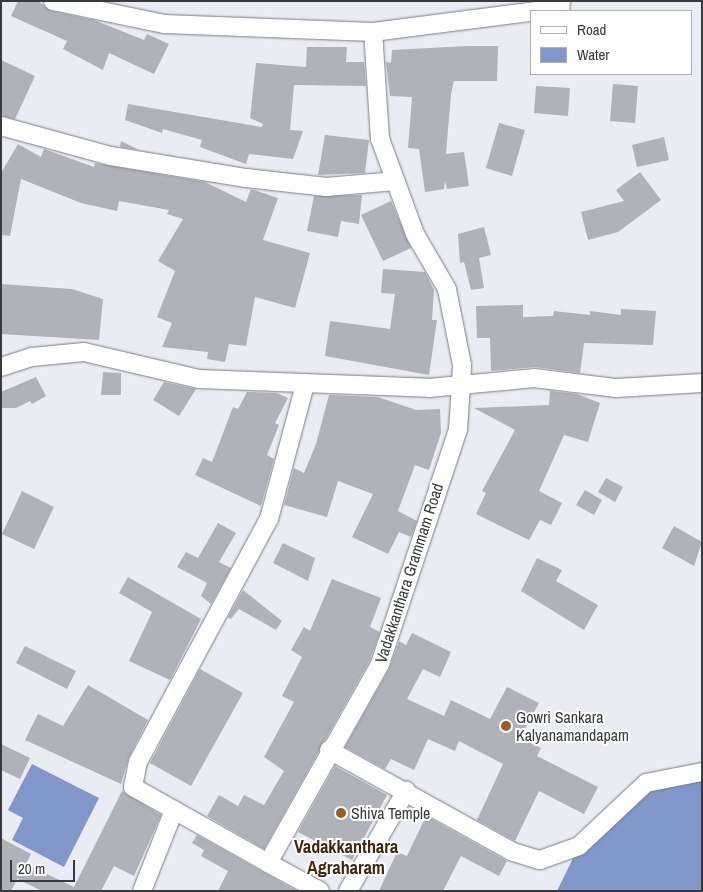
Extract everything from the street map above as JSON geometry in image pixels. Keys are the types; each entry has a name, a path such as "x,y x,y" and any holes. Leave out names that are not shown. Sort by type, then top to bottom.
{"street":[{"path":"53,1 164,24 373,32 530,12"},
{"path":"544,10 560,8 562,1"},
{"name":"Vadakkanthara Grammam Road","path":"268,863 329,750 380,664 458,430 462,365 447,289 415,234 380,139 373,32"},
{"path":"1,126 111,156 246,178 326,187 396,182"},
{"path":"1,367 32,357 84,352 199,380 305,384 461,385 534,378 616,388 702,383"},
{"path":"305,384 269,519 138,762 133,787 311,889"},
{"path":"329,750 513,852 540,860 579,846 646,783 702,772"},
{"path":"348,891 406,792"},
{"path":"142,891 174,810"}],"water":[{"path":"32,764 99,798 64,867 12,840 23,818 8,810"},
{"path":"702,778 702,891 557,891 579,846 628,793"}],"building":[{"path":"18,1 38,1 51,11 94,20 144,40 147,34 169,44 154,74 109,53 103,70 63,49 67,41 11,16"},
{"path":"498,46 497,81 454,81 451,94 446,154 464,152 469,186 447,189 445,181 444,189 425,192 419,149 408,148 412,97 390,96 386,62 391,63 392,50"},
{"path":"307,47 347,47 346,62 364,62 366,86 294,85 290,130 303,131 293,159 249,154 246,164 200,147 202,140 163,129 162,133 125,120 128,104 262,127 263,124 250,118 256,63 306,67"},
{"path":"1,60 35,76 15,119 1,116"},
{"path":"613,84 638,86 635,123 610,121"},
{"path":"536,86 570,88 568,116 534,113"},
{"path":"499,123 525,130 512,176 486,168"},
{"path":"325,135 369,140 365,173 318,175"},
{"path":"664,137 669,160 637,167 632,145"},
{"path":"121,141 139,150 120,147"},
{"path":"18,144 41,157 44,149 94,167 95,163 205,182 246,202 251,189 278,198 263,240 310,253 295,308 255,297 246,346 229,344 225,362 207,359 208,352 162,347 172,323 157,317 175,271 158,261 183,219 167,214 169,210 119,201 117,211 81,203 21,179 10,236 1,235 1,173"},
{"path":"640,172 661,200 618,232 588,240 581,212 624,201 616,190"},
{"path":"362,195 359,224 341,221 338,237 307,231 314,196"},
{"path":"391,201 411,248 383,261 361,215"},
{"path":"484,227 491,255 479,258 484,288 471,290 464,262 460,263 458,234"},
{"path":"383,269 425,272 434,290 432,320 437,320 429,375 325,356 330,321 390,329 395,294 381,293"},
{"path":"1,284 72,289 103,299 99,340 1,334"},
{"path":"523,305 523,317 553,316 554,311 590,315 590,311 621,315 621,309 656,311 653,345 584,343 580,373 535,367 491,371 490,338 477,338 476,306"},
{"path":"103,372 121,373 121,395 101,395"},
{"path":"36,377 46,396 32,404 30,401 16,408 1,408 1,392"},
{"path":"164,382 196,389 179,416 153,400"},
{"path":"534,389 577,394 600,403 588,442 564,435 539,491 562,503 551,525 540,520 529,540 476,514 486,493 482,491 515,430 474,408 549,405 550,391"},
{"path":"247,392 277,393 288,398 275,423 279,425 267,455 274,459 261,506 195,475 203,458 212,462 233,407 238,409"},
{"path":"329,395 378,397 416,410 440,409 441,433 429,470 415,465 398,511 417,521 411,537 399,532 388,554 352,537 373,494 338,481 327,517 284,505 294,468 304,473 316,444"},
{"path":"606,478 623,487 615,502 598,492"},
{"path":"585,490 602,500 594,515 576,505"},
{"path":"22,491 54,507 34,549 2,534"},
{"path":"218,523 236,533 219,562 231,568 211,604 201,596 207,583 177,567 186,552 198,558"},
{"path":"674,526 702,542 694,566 662,548"},
{"path":"283,543 315,558 308,581 273,563"},
{"path":"537,558 562,570 556,581 598,605 584,630 521,591"},
{"path":"128,577 201,619 170,680 129,661 152,612 119,593"},
{"path":"332,579 381,598 370,627 380,632 370,660 264,849 207,816 219,795 238,806 244,795 264,805 284,771 264,757 294,702 282,696 302,657 291,650 304,627 310,631"},
{"path":"243,590 282,621 276,630 239,609 231,619 228,617"},
{"path":"412,633 451,652 440,677 423,669 407,699 444,716 451,700 490,719 507,687 539,703 520,738 541,748 537,756 598,787 584,814 539,791 515,841 477,820 503,764 459,741 455,751 428,739 414,770 391,759 385,769 345,747 389,669 399,641 406,645"},
{"path":"25,646 76,671 67,689 16,663"},
{"path":"200,669 243,693 191,786 150,763"},
{"path":"88,685 148,720 129,757 121,784 25,740 38,714 63,726"},
{"path":"1,744 30,758 20,779 1,770"},
{"name":"Shiva Temple","path":"335,766 387,795 352,860 298,832"},
{"path":"122,791 161,815 134,876 114,866 101,891 42,891 17,879 11,891 1,891 1,838 31,854 26,864 74,887"},
{"path":"426,816 507,861 499,876 461,856 443,891 379,891 397,852 407,856"},
{"path":"197,835 297,891 218,891 228,871 201,856 204,850 192,843"}],"place":[{"name":"Gowri Sankara Kalyanamandapam","path":"506,726"},
{"name":"Shiva Temple","path":"341,813"}],"district":[{"name":"Vadakkanthara Agraharam","path":"346,858"}]}
